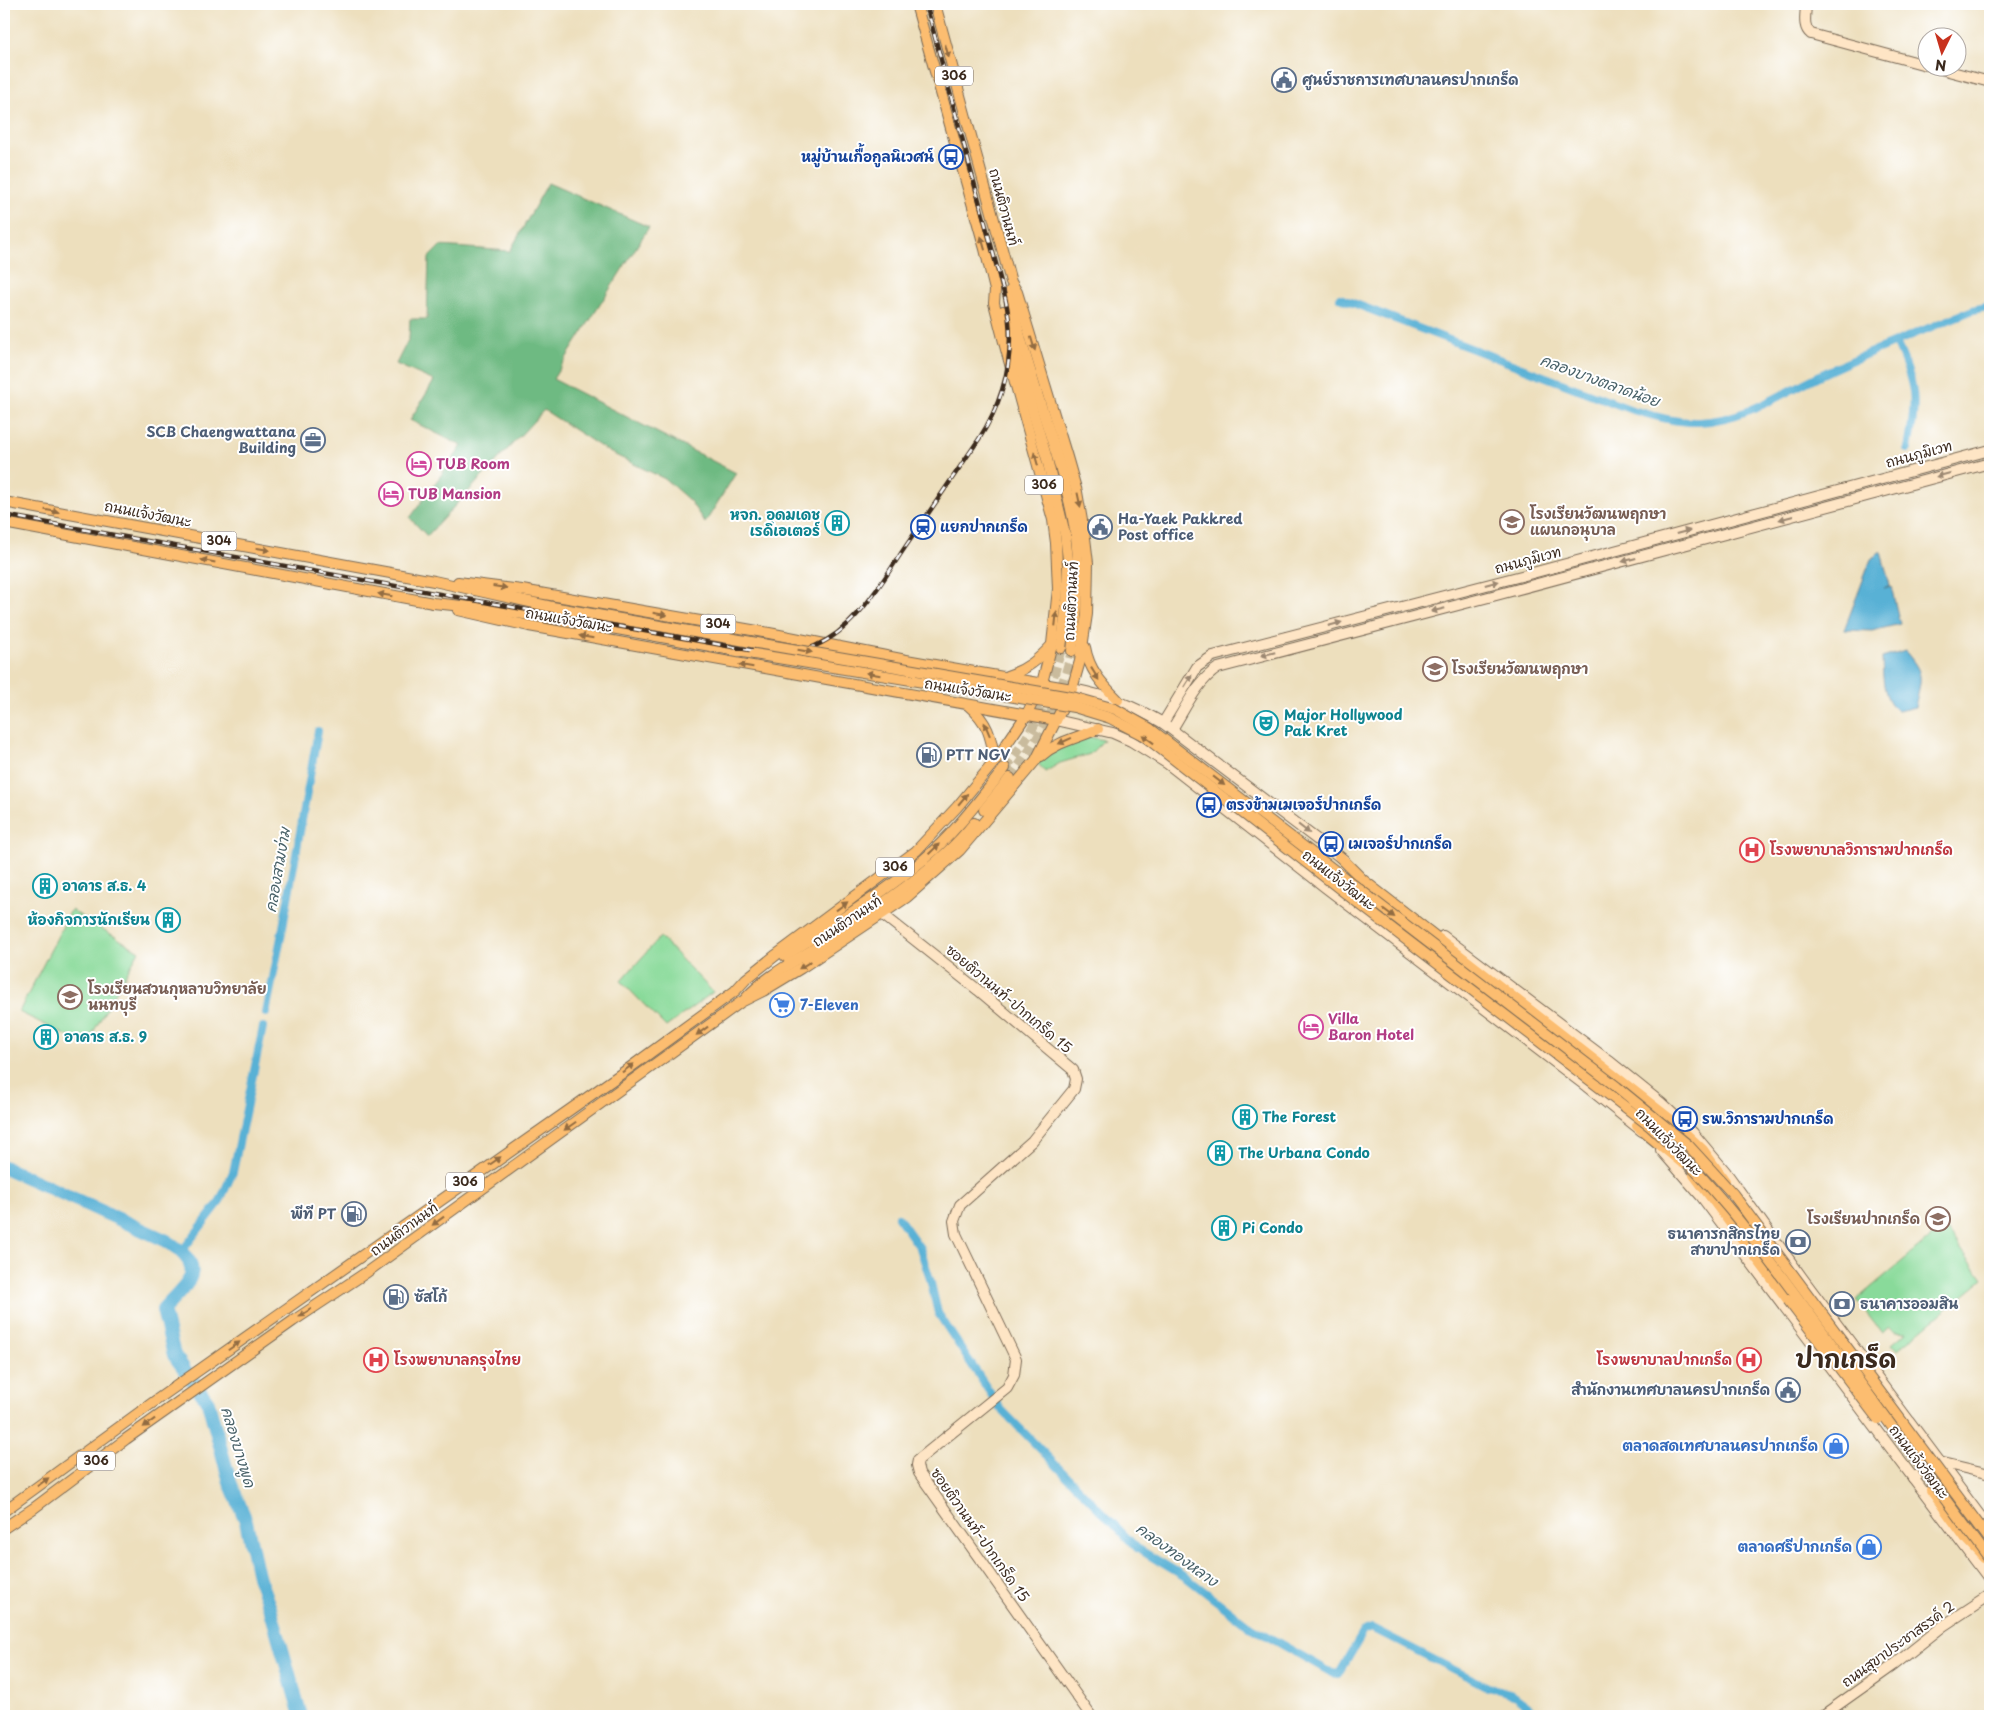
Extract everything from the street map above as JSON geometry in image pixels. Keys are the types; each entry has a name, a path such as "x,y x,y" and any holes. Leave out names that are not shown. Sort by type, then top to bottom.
{"main road":[{"name":"ถนนติวานนท์","path":"4,1511 194,1374 621,1073 735,990 746,978 776,955 916,852 995,761 1027,714 1057,646 1058,574 1053,520 994,303 995,290 916,4"},
{"name":"ถนนติวานนท์","path":"4,1528 293,1320 367,1272 742,1002 801,968 907,897 960,850 1036,760 1072,689 1084,641 1088,587 1082,515 1044,378 1016,292 1010,282 935,4"},
{"name":"306","path":"1010,282 1012,301 1021,336 1065,488 1076,538 1078,583 1072,651"},
{"name":"ถนนแจ้งวัฒนะ","path":"4,502 434,581 527,602 1076,698 1115,709 1150,728 1648,1111 1688,1145 1733,1194 1990,1540"},
{"name":"ถนนแจ้งวัฒนะ","path":"4,522 433,603 543,616 754,654 1074,707 1110,718 1143,735 1650,1126 1680,1153 1706,1180 1750,1234 1990,1560"},
{"name":"ถนนแจ้งวัฒนะ","path":"434,581 465,582 522,590 1072,689"},
{"name":"ถนนแจ้งวัฒนะ","path":"433,603 472,614 529,626 1056,720"},
{"path":"1084,641 1092,670 1100,682 1118,700"},
{"path":"1006,677 1037,661 1057,646"},
{"path":"887,691 900,678 898,663 890,657"},
{"path":"967,704 978,713 987,727 995,761"},
{"path":"1036,760 1047,750 1068,739 1098,729"},
{"name":"306","path":"735,990 750,982 924,859 961,823 1007,773 969,830 914,880 837,934 760,982 742,1002"},
{"path":"1338,856 1363,880 1652,1104 1686,1133 1715,1165 1733,1194"},
{"path":"1637,1126 1674,1155 1693,1174 1967,1540 1990,1564"}],"street":[{"path":"1806,4 1805,26 1806,31 1811,34 1916,62"},
{"path":"1966,76 1990,82"},
{"name":"ถนนภูมิเวท","path":"1163,723 1197,667 1213,656 1990,450"},
{"name":"ถนนภูมิเวท","path":"1172,729 1205,678 1218,668 1990,462"},
{"name":"ถนนแจ้งวัฒนะ","path":"1072,689 1118,700 1139,709 1172,729 1662,1103 1688,1127 1725,1171 1938,1462 1990,1529"},
{"path":"1174,705 1184,710"},
{"name":"ถนนแจ้งวัฒนะ","path":"1056,720 1098,729 1131,741 1162,760 1637,1126 1701,1196 1990,1580"},
{"path":"1191,782 1188,772 1192,762 1200,757 1209,757"},
{"name":"ซอยติวานนท์-ปากเกร็ด 15","path":"882,914 978,990 1073,1070 1076,1079 1074,1089 1032,1141 960,1205 954,1221 956,1234 1016,1359 1014,1375 1007,1388 918,1460 917,1465 919,1472 1090,1716"},
{"path":"1913,1478 1938,1462 1990,1474"},
{"name":"ถนนสุขาประชาสรรค์ 2","path":"1822,1716 1894,1665 1943,1626 1990,1594"}],"green space":[{"path":"548,183 649,227 553,379 736,473 705,523 690,501 665,479 609,452 544,410 427,536 410,518 462,446 410,420 434,381 396,364 409,338 410,319 427,319 429,257 440,246 510,251"},
{"path":"1090,737 1104,740 1090,754 1060,763 1045,772 1036,761 1056,747"},
{"path":"71,910 139,951 86,1045 19,1012"},
{"path":"660,937 713,992 666,1027 621,981"},
{"path":"1944,1226 1983,1279 1897,1350 1892,1344 1906,1332 1895,1331 1889,1327 1882,1333 1856,1300"}],"water":[{"path":"1881,552 1890,585 1884,588 1891,586 1900,624 1872,631 1844,630 1871,559"},
{"path":"1905,651 1919,672 1920,683 1915,707 1898,711 1889,701 1886,694 1882,658"}],"waterway":[{"name":"คลองบางตลาดน้อย","path":"1340,298 1632,410 1665,419 1690,422 1717,420 1735,416 1868,354 1973,310 1990,306"},
{"path":"1896,342 1908,371 1913,394 1913,418 1908,449"},
{"name":"คลองสามง่าม","path":"266,1013 318,731"},
{"name":"คลองสามง่าม","path":"182,1251 219,1203 233,1172 263,1027"},
{"name":"คลองบางพูด","path":"4,1167 167,1241 188,1260 191,1267 191,1275 181,1291 163,1310 174,1355 208,1402 230,1482 246,1521 258,1576 271,1611 301,1716"},
{"name":"คลองทองหลาง","path":"898,1217 920,1248 938,1313 1000,1408 1137,1548 1187,1578 1249,1626 1332,1673 1339,1674 1364,1631 1372,1628 1488,1687 1510,1693 1541,1716"}],"tunnel":[{"path":"1005,768 1025,740 1040,712 1052,681 1061,648"},
{"path":"1010,778 1041,733 1055,703 1072,651"}],"railway":[{"path":"4,515 755,651 793,652 808,649 830,638 857,615 879,587 979,439 997,406 1007,371 1010,335 1005,297 926,4"}],"place":[{"name":"ศูนย์ราชการเทศบาลนครปากเกร็ด","path":"1284,80"},
{"name":"หมู่บ้านเกื้อกูลนิเวศน์","path":"951,157"},
{"name":"SCB Chaengwattana Building","path":"313,440"},
{"name":"TUB Room","path":"419,464"},
{"name":"TUB Mansion","path":"391,494"},
{"name":"โรงเรียนวัฒนพฤกษา แผนกอนุบาล","path":"1512,522"},
{"name":"หจก. อุดมเดช เรดิเอเตอร์","path":"837,523"},
{"name":"แยกปากเกร็ด","path":"923,527"},
{"name":"Ha-Yaek Pakkred Post office","path":"1100,527"},
{"name":"โรงเรียนวัฒนพฤกษา","path":"1435,669"},
{"name":"Major Hollywood Pak Kret","path":"1266,723"},
{"name":"PTT NGV","path":"929,755"},
{"name":"ตรงข้ามเมเจอร์ปากเกร็ด","path":"1209,805"},
{"name":"เมเจอร์ปากเกร็ด","path":"1331,844"},
{"name":"โรงพยาบาลวิภารามปากเกร็ด","path":"1752,850"},
{"name":"อาคาร ส.ธ. 4","path":"45,886"},
{"name":"ห้องกิจการนักเรียน","path":"168,920"},
{"name":"โรงเรียนสวนกุหลาบวิทยาลัย นนทบุรี","path":"70,997"},
{"name":"7-Eleven","path":"782,1005"},
{"name":"Villa Baron Hotel","path":"1311,1027"},
{"name":"อาคาร ส.ธ. 9","path":"46,1037"},
{"name":"The Forest","path":"1245,1117"},
{"name":"รพ.วิภารามปากเกร็ด","path":"1685,1119"},
{"name":"The Urbana Condo","path":"1220,1153"},
{"name":"พีที PT","path":"354,1214"},
{"name":"โรงเรียนปากเกร็ด","path":"1938,1219"},
{"name":"Pi Condo","path":"1224,1228"},
{"name":"ธนาคารกสิกรไทย สาขาปากเกร็ด","path":"1798,1242"},
{"name":"ซัสโก้","path":"396,1297"},
{"name":"ธนาคารออมสิน","path":"1842,1304"},
{"name":"โรงพยาบาลกรุงไทย","path":"376,1360"},
{"name":"โรงพยาบาลปากเกร็ด","path":"1749,1360"},
{"name":"สำนักงานเทศบาลนครปากเกร็ด","path":"1788,1390"},
{"name":"ตลาดสดเทศบาลนครปากเกร็ด","path":"1836,1446"},
{"name":"ตลาดศรีปากเกร็ด","path":"1869,1547"}],"district":[{"name":"ปากเกร็ด","path":"1846,1360"}]}
